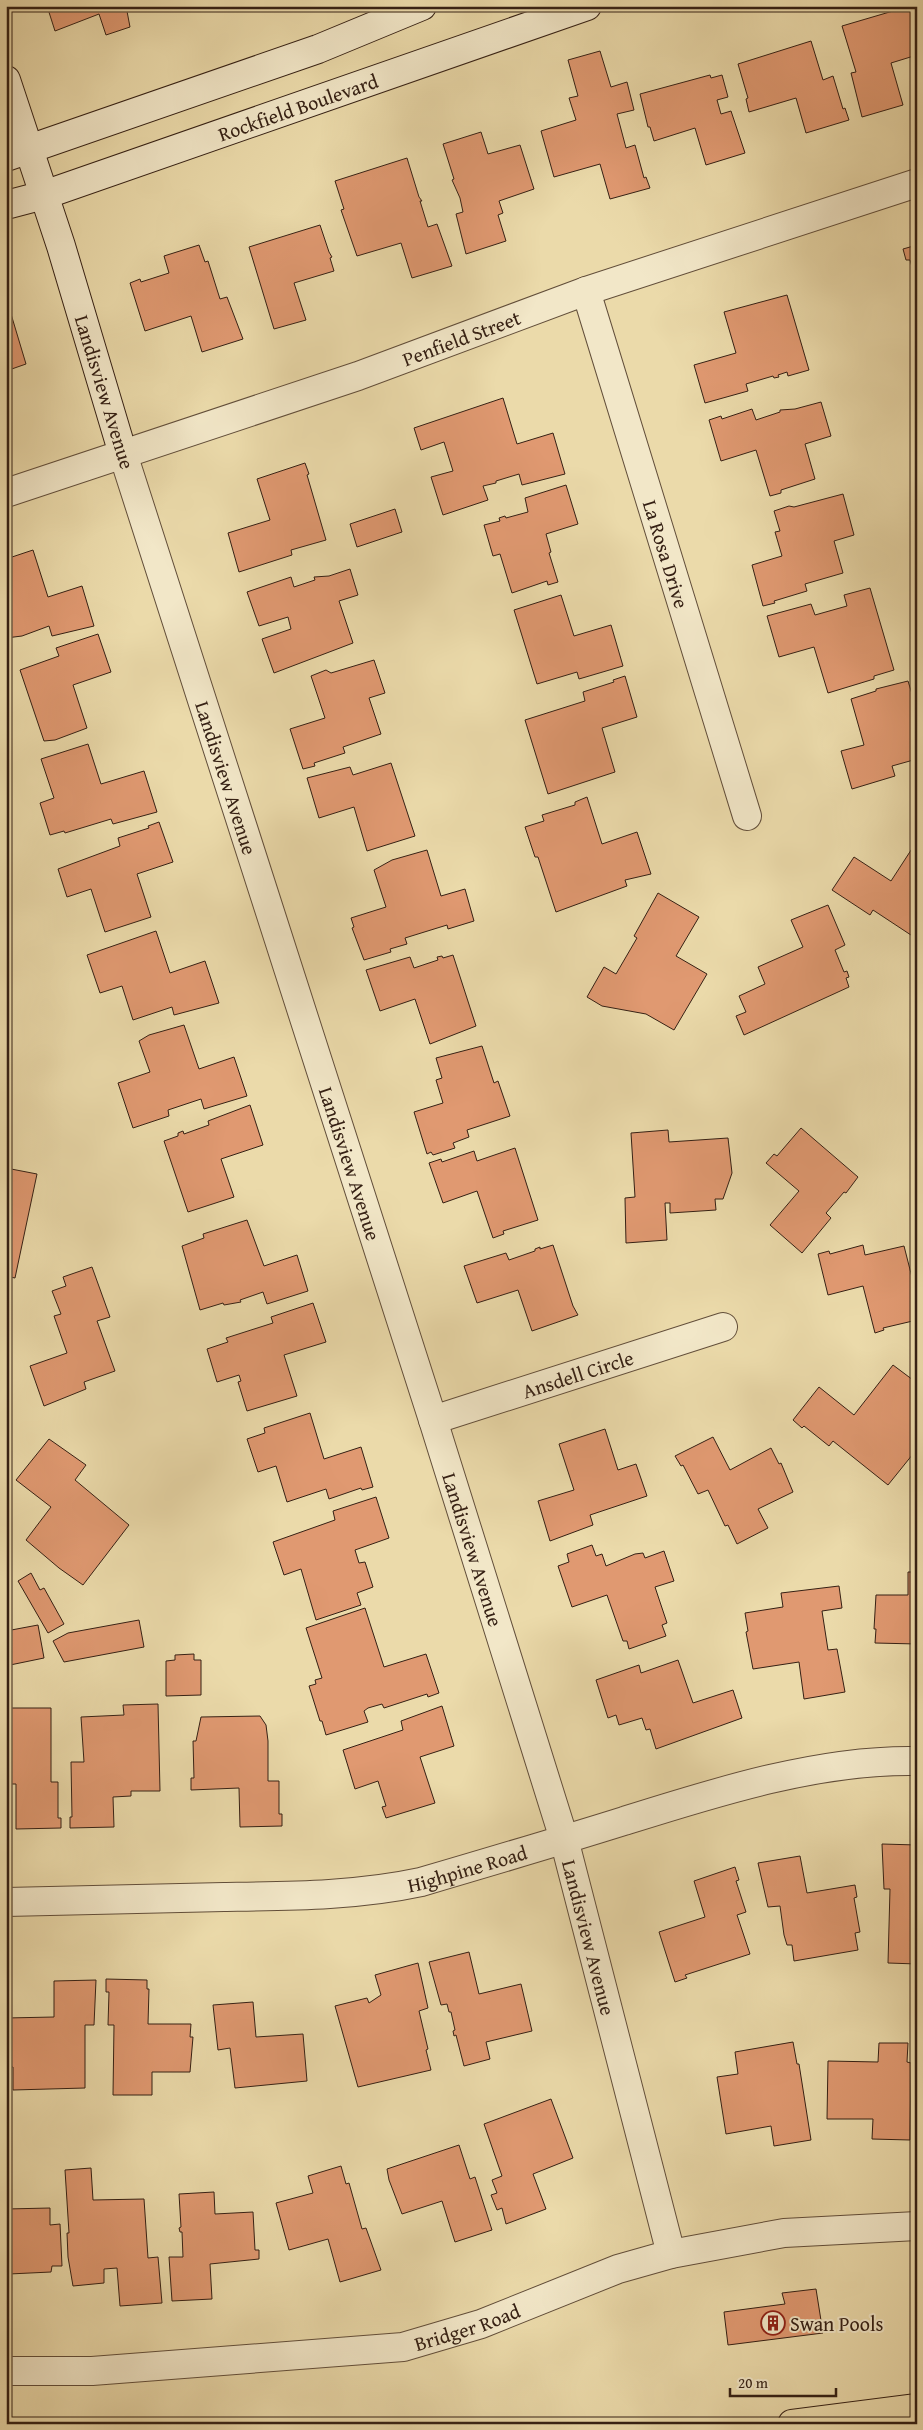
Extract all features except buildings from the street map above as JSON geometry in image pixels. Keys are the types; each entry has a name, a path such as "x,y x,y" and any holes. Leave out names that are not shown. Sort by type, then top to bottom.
{"highway":[{"path":"792,2424 917,2408"}],"street":[{"path":"18,153 318,49 422,6"},
{"name":"Rockfield Boulevard","path":"6,205 44,195 587,6"},
{"name":"Landisview Avenue","path":"6,80 18,153 44,195 61,246 123,454 433,1420 564,1839 671,2254"},
{"name":"Penfield Street","path":"6,493 358,376 586,290 917,183"},
{"name":"La Rosa Drive","path":"586,290 747,816"},
{"name":"Ansdell Circle","path":"433,1420 724,1327"},
{"name":"Highpine Road","path":"6,1902 360,1893 421,1882 675,1805 795,1773 898,1761 917,1761"},
{"name":"Bridger Road","path":"6,2371 92,2370 403,2346 481,2324 618,2269 671,2254 784,2233 917,2226"}],"place":[{"name":"Swan Pools","path":"773,2323"}]}
